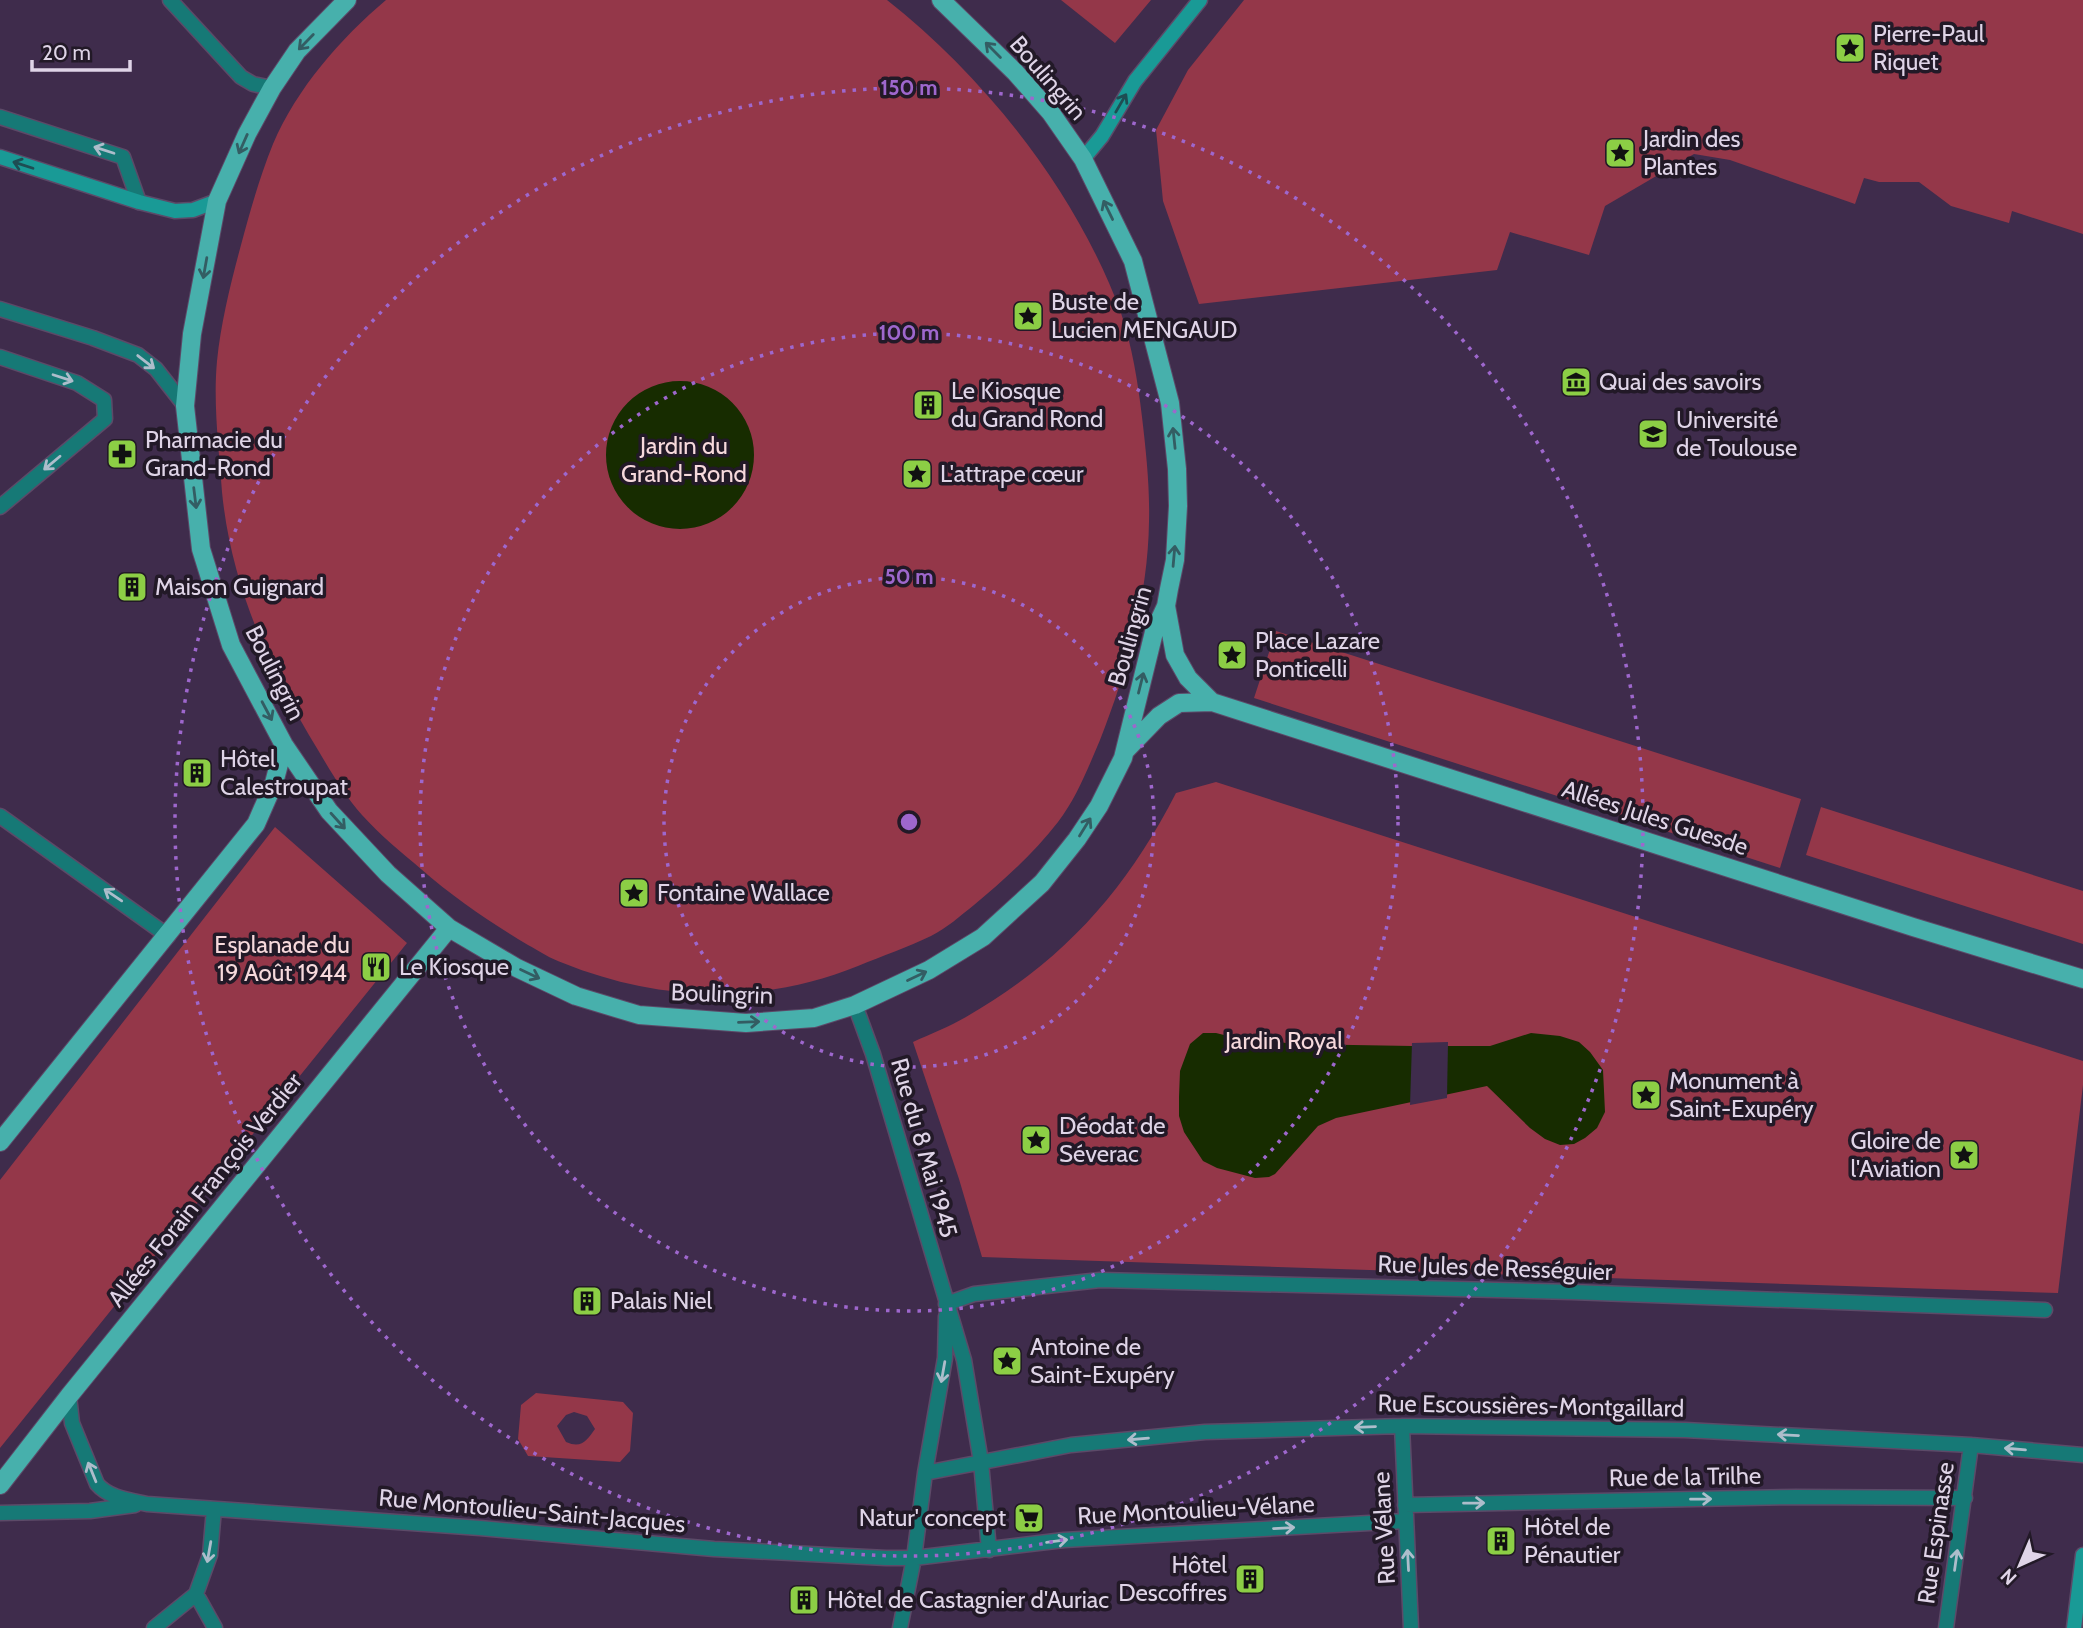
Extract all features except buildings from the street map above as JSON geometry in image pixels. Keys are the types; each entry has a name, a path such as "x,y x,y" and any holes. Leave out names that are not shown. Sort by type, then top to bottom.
{"main road":[{"name":"Boulingrin","path":"347,0 298,51 272,88 247,134 217,201 192,334 185,406 201,549 230,645 284,745 309,784 344,828 388,874 450,928 517,968 576,996 639,1015 746,1023 814,1018 855,1005 929,970 983,937 1042,883 1099,806 1126,750 1154,632 1166,606 1175,560 1177,469 1170,403 1133,261 1083,159 1051,113 1024,82 941,0"},
{"path":"1083,159 1102,136 1135,80 1200,0"},
{"path":"0,157 175,211 193,210 217,201"},
{"name":"Allées Jules Guesde","path":"1166,606 1175,655 1188,678 1212,702"},
{"name":"Allées Jules Guesde","path":"1126,750 1159,716 1180,703 1212,702 1924,931 2083,979"},
{"path":"0,1142 256,824 274,783 284,745"},
{"name":"Allées Forain François Verdier","path":"0,1485 69,1396 450,928"},
{"path":"2074,1628 2083,1555"}],"street":[{"path":"170,0 241,77 253,84 272,88"},
{"path":"0,117 123,157 139,202"},
{"path":"0,309 138,355 156,369 185,406"},
{"path":"0,357 77,383 104,400 105,419 0,507"},
{"path":"0,816 168,936"},
{"name":"Rue du 8 Mai 1945","path":"855,1005 873,1054 964,1360 981,1462 989,1550"},
{"name":"Rue Jules de Rességuier","path":"946,1304 974,1294 1100,1280 1572,1292 2045,1310"},
{"path":"900,1628 914,1558 925,1473 945,1358 946,1304"},
{"name":"Rue Montoulieu-Saint-Jacques","path":"69,1396 72,1423 97,1484 103,1491 115,1497 147,1504 714,1549 886,1559 989,1550"},
{"name":"Rue Escoussières-Montgaillard","path":"925,1473 1070,1445 1205,1433 1402,1426 1685,1430 1970,1444 2083,1455"},
{"name":"Rue Vélane","path":"1402,1426 1411,1628"},
{"name":"Rue Espinasse","path":"1946,1628 1965,1499 1970,1444"},
{"name":"Rue de la Trilhe","path":"1405,1504 1796,1497 1965,1499"},
{"name":"Rue Montoulieu-Saint-Jacques","path":"0,1513 90,1511 147,1504"},
{"path":"154,1628 196,1594 210,1555 214,1509"},
{"name":"Rue Montoulieu-Vélane","path":"989,1550 1064,1540 1406,1521"},
{"path":"196,1594 215,1628"}],"green space":[{"name":"Jardin du Grand-Rond","path":"386,0 887,0 960,65 993,102 1054,182 1080,225 1121,313 1136,377 1146,456 1149,509 1148,550 1140,605 1110,714 1071,803 1049,833 1018,866 937,933 822,979 748,992 711,994 674,991 600,976 559,961 528,945 434,880 362,815 344,792 300,720 255,626 234,560 222,492 216,410 217,361 237,259 273,144 294,103 321,66 352,31"},
{"path":"1061,0 1151,0 1115,43"},
{"name":"Jardin des Plantes","path":"1244,0 2083,0 2083,234 2012,211 2009,223 1951,206 1919,182 1879,182 1864,178 1855,204 1730,160 1694,154 1605,206 1589,255 1510,232 1497,270 1199,304 1163,201 1156,130 1188,70"},
{"path":"1276,631 1801,799 1780,868 1254,698"},
{"name":"Jardin Royal","path":"1216,782 2083,1061 2083,1085 2058,1293 982,1257 913,1042 960,1021 1001,995 1062,948 1113,893 1156,829 1176,793"},
{"path":"1821,807 2083,891 2083,944 1806,855"},
{"name":"Esplanade du 19 Août 1944","path":"275,827 407,943 0,1448 0,1180"},
{"path":"536,1393 623,1402 633,1413 630,1451 620,1462 528,1456 518,1439 521,1405","holes":["574,1412 587,1416 595,1429 589,1437 580,1444 566,1442 557,1426 566,1415"]}],"shaded area":[{"path":"680,381 708,386 733,402 749,427 754,455 749,483 733,508 708,524 680,529 652,524 627,508 611,483 606,455 611,427 627,402 652,386"},
{"path":"1203,1033 1294,1044 1412,1046 1490,1046 1531,1033 1560,1036 1579,1042 1603,1070 1605,1112 1597,1128 1585,1138 1574,1144 1560,1145 1545,1139 1530,1128 1487,1086 1336,1118 1318,1126 1275,1174 1255,1178 1217,1168 1203,1161 1184,1132 1179,1116 1180,1071 1190,1044"}],"pier":[{"path":"1448,1042 1447,1098 1410,1105 1412,1043"}],"place":[{"name":"Pierre-Paul Riquet","path":"1850,48"},
{"name":"Jardin des Plantes","path":"1620,153"},
{"name":"Buste de Lucien MENGAUD","path":"1028,316"},
{"name":"Quai des savoirs","path":"1576,382"},
{"name":"Le Kiosque du Grand Rond","path":"928,405"},
{"name":"Université de Toulouse","path":"1653,434"},
{"name":"Pharmacie du Grand-Rond","path":"122,454"},
{"name":"L'attrape cœur","path":"917,474"},
{"name":"Maison Guignard","path":"132,587"},
{"name":"Place Lazare Ponticelli","path":"1232,655"},
{"name":"Hôtel Calestroupat","path":"197,773"},
{"name":"Fontaine Wallace","path":"634,893"},
{"name":"Le Kiosque","path":"376,967"},
{"name":"Monument à Saint-Exupéry","path":"1646,1095"},
{"name":"Déodat de Séverac","path":"1036,1140"},
{"name":"Gloire de l'Aviation","path":"1964,1155"},
{"name":"Palais Niel","path":"587,1301"},
{"name":"Antoine de Saint-Exupéry","path":"1007,1361"},
{"name":"Natur' concept","path":"1029,1518"},
{"name":"Hôtel de Pénautier","path":"1501,1541"},
{"name":"Hôtel Descoffres","path":"1250,1579"},
{"name":"Hôtel de Castagnier d'Auriac","path":"804,1600"}]}
